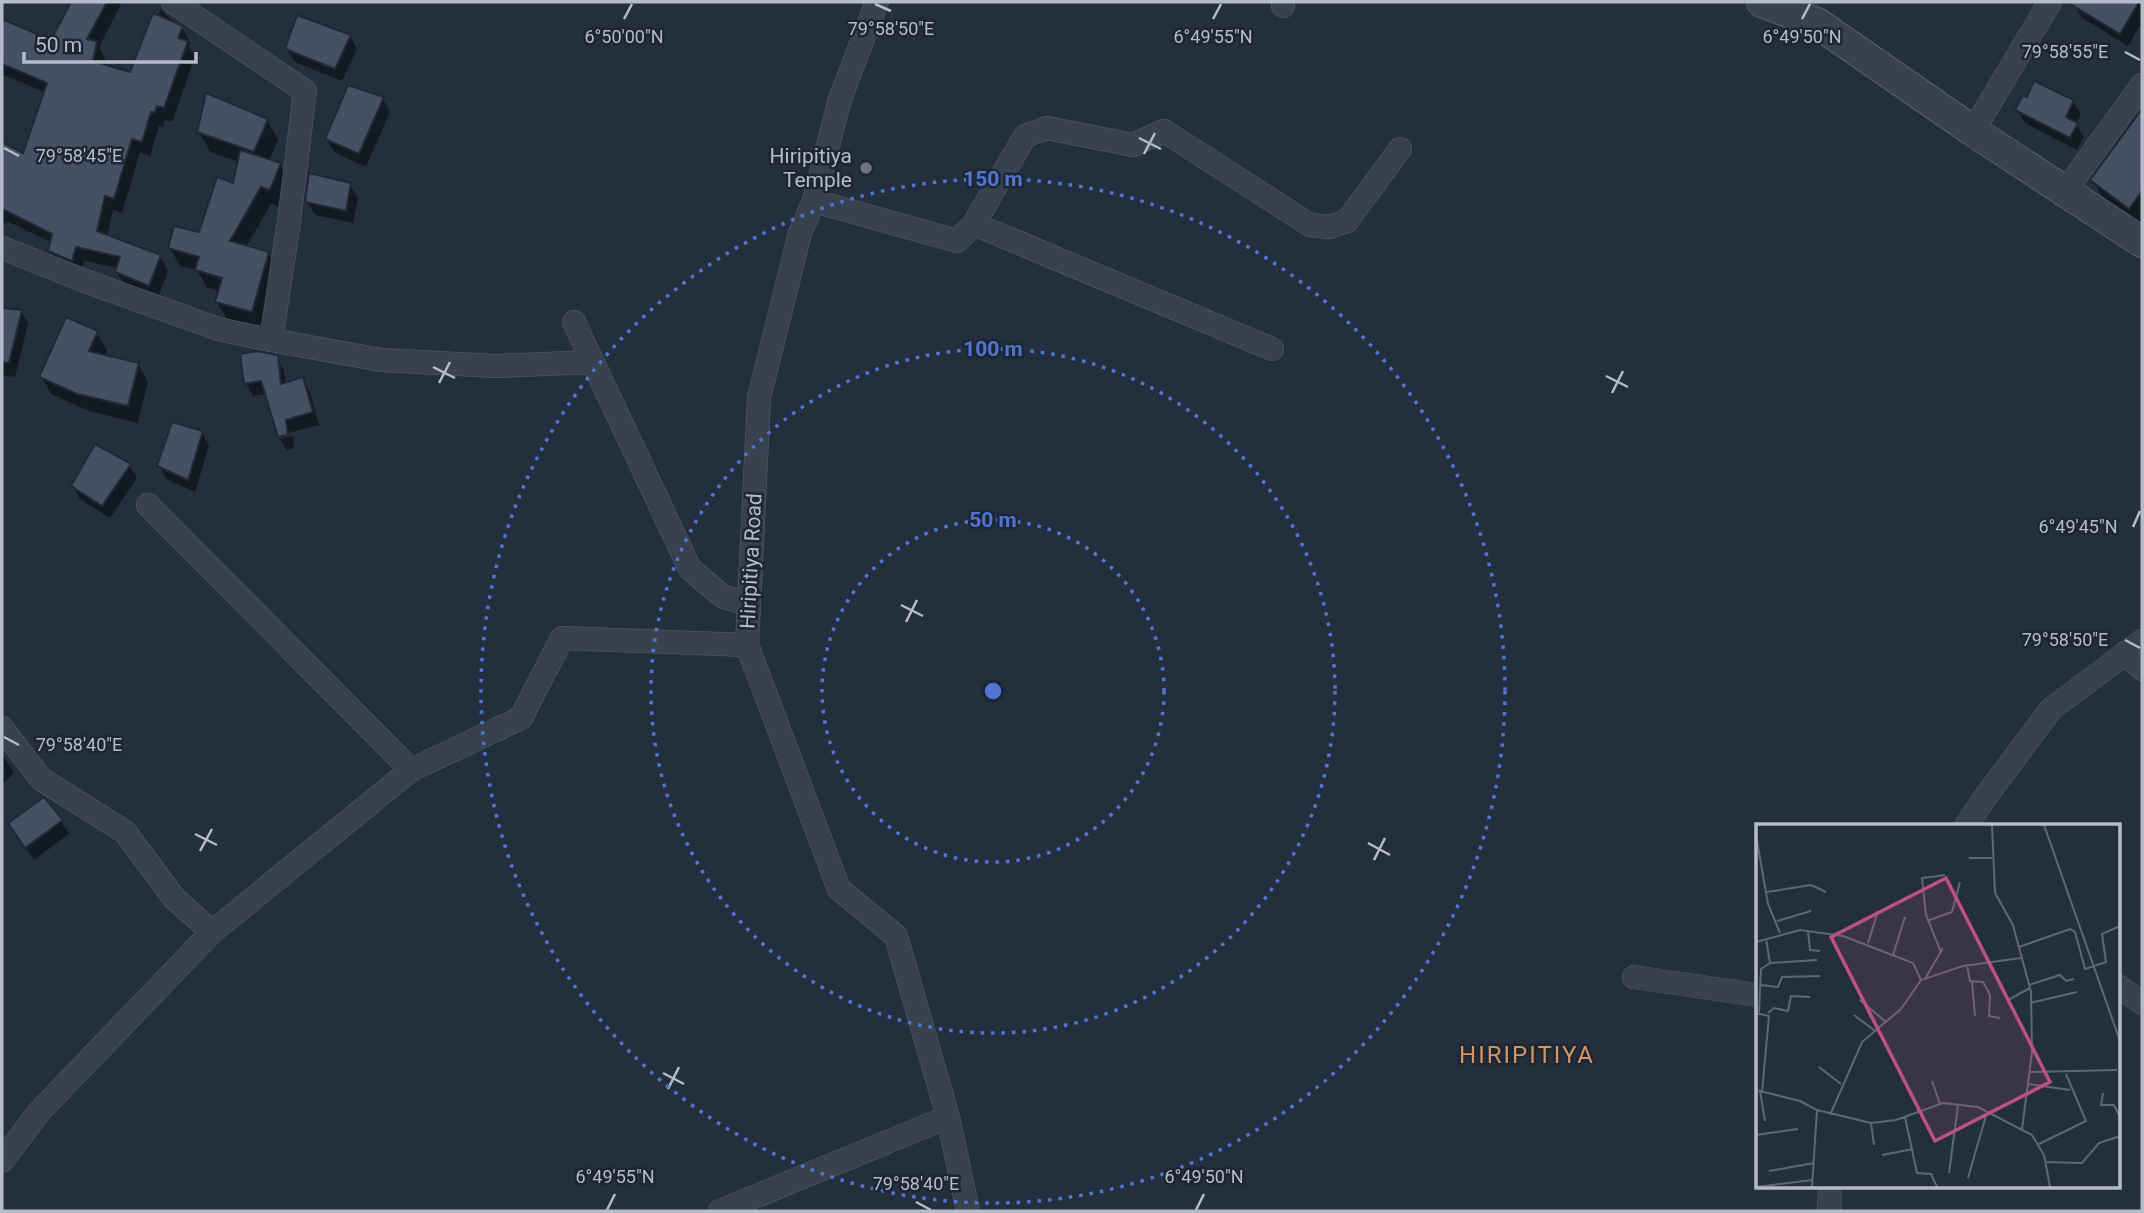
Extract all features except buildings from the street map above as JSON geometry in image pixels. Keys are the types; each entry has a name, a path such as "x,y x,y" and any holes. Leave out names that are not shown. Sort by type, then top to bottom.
{"street":[{"path":"173,2 305,91 271,340"},
{"name":"Hiripitiya Road","path":"877,2 840,99 814,201 800,233 759,398 747,645 839,889 896,936 948,1117 968,1211"},
{"path":"1762,2 1817,23 1973,131 2142,242"},
{"path":"1973,131 2050,2"},
{"path":"2066,190 2142,85"},
{"path":"814,201 957,241 974,224 1025,136 1046,128 1133,145 1164,131 1310,225 1330,227 1347,221 1400,149"},
{"path":"974,224 1272,349"},
{"path":"2,248 218,329 271,340 380,360 496,366 593,362"},
{"path":"574,322 690,569 722,596 749,605"},
{"path":"148,505 411,770"},
{"path":"2,1161 39,1111 212,932 411,770 521,718 562,638 747,645"},
{"path":"1967,824 2051,709 2134,647 2142,669"},
{"path":"2,727 41,779 125,832 174,898 212,932"},
{"path":"1634,977 1756,995"},
{"path":"2120,987 2142,1003"},
{"path":"720,1211 948,1117"},
{"path":"1829,1211 1830,1188"}],"place":[{"name":"Hiripitiya Temple","path":"866,168"}],"district":[{"name":"HIRIPITIYA","path":"1527,1055"}]}
